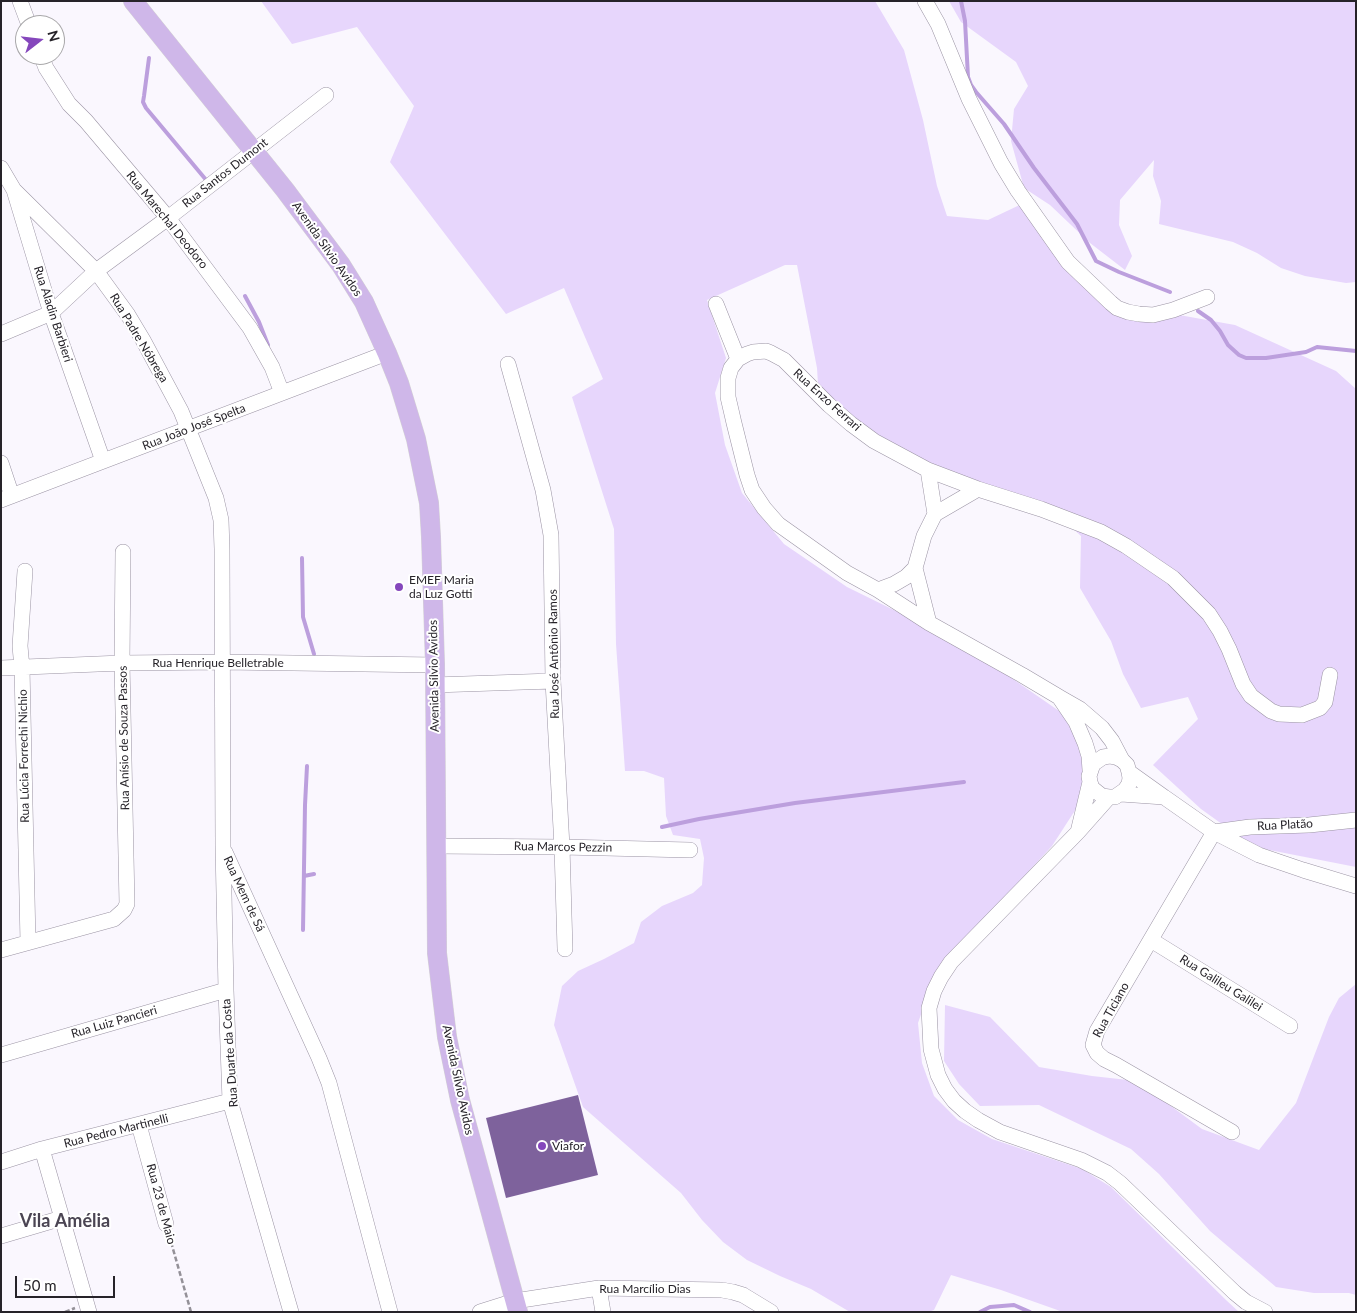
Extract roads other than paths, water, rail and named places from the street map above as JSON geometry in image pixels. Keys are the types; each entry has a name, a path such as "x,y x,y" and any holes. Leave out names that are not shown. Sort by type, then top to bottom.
{"main road":[{"name":"Avenida Sílvio Avidos","path":"134,1 285,190 341,265 364,302 387,353 399,383 416,439 429,503 435,666 437,953 447,1037 460,1100 516,1306"}],"street":[{"path":"20,1 25,15"},
{"path":"924,1 938,24 969,99 1001,162 1018,191 1068,262 1111,303 1117,308 1128,312 1153,315 1206,297"},
{"name":"Rua Marechal Deodoro","path":"45,65 69,104 86,121 168,218 250,328 272,367 282,393"},
{"name":"Rua Santos Dumont","path":"1,334 51,313 96,271 168,218 326,95"},
{"name":"Rua Aladin Barbieri","path":"1,168 14,190 51,313 103,461"},
{"name":"Rua Padre Nóbrega","path":"14,190 96,271 128,315 143,340 188,430"},
{"path":"716,304 738,359 731,368 728,378 728,397 746,475 752,490 778,524 847,573 878,590 928,623 1022,674 1080,709 1102,728 1112,741 1126,766 1129,784 1125,790 1115,796 1078,832 951,962 941,977 934,992 930,1008 931,1049 938,1075 945,1089 965,1111 1000,1132 1081,1160 1108,1173 1235,1293 1246,1302 1265,1312"},
{"name":"Rua Enzo Ferrari","path":"738,359 759,351 766,351 778,356 829,405 874,441 928,470 978,490 1041,509 1101,532 1126,546 1173,578 1209,614 1229,649 1242,684 1250,696 1271,711 1279,714 1302,715 1320,708 1325,702 1330,675"},
{"name":"Rua João José Spelta","path":"7,498 387,353"},
{"name":"Rua José Antônio Ramos","path":"508,364 541,481 551,535 553,681 562,846 565,949"},
{"name":"Rua Mem de Sá","path":"188,430 216,498 221,520 223,846 329,1083 390,1312"},
{"path":"1,463 7,498"},
{"path":"928,470 935,514"},
{"path":"928,623 915,568 924,536 935,514 978,490"},
{"name":"Rua Anísio de Souza Passos","path":"28,942 114,919 124,910 127,904 122,663 123,552"},
{"path":"878,590 906,577 915,568"},
{"name":"Rua Lúcia Forrechi Nichio","path":"26,570 20,646 28,942"},
{"name":"Rua Henrique Belletrable","path":"1,668 122,663 223,662 435,666"},
{"path":"434,685 553,681"},
{"path":"1059,697 1076,722 1086,743 1092,788 1097,793 1102,796 1164,797"},
{"path":"1078,832 1093,764 1103,757 1116,757 1164,797 1214,832 1259,854 1356,886"},
{"name":"Rua Platão","path":"1214,832 1250,827 1356,820"},
{"name":"Rua Ticiano","path":"1214,832 1097,1031 1093,1045 1094,1049 1104,1059 1116,1064 1232,1132"},
{"name":"Rua Duarte da Costa","path":"223,846 230,1101 291,1312"},
{"name":"Rua Marcos Pezzin","path":"435,846 562,846 690,850"},
{"name":"Rua Galileu Galilei","path":"1151,940 1290,1026"},
{"path":"1,950 28,942"},
{"name":"Rua Luiz Pancieri","path":"1,1055 226,990"},
{"name":"Rua Pedro Martinelli","path":"1,1162 230,1101"},
{"name":"Rua 23 de Maio","path":"139,1125 166,1224"},
{"path":"42,1150 89,1312"},
{"path":"1,1236 62,1218"},
{"path":"599,1288 603,1312"},
{"name":"Rua Marcílio Dias","path":"480,1312 599,1288 722,1290 743,1296 771,1312"}],"waterway":[{"path":"961,1 965,21 968,77 971,85 1004,124 1034,168 1077,224 1096,261 1170,292"},
{"path":"149,58 143,102 207,181"},
{"path":"245,296 259,322 268,345"},
{"path":"1198,311 1211,320 1228,345 1239,355 1246,358 1266,358 1306,352 1317,347 1356,351"},
{"path":"302,558 303,617 314,654"},
{"path":"303,930 307,766"},
{"path":"662,827 795,803 964,782"},
{"path":"304,876 314,874"},
{"path":"980,1312 990,1307 1014,1305 1030,1312"}],"place":[{"name":"EMEF Maria da Luz Gotti","path":"399,587"},
{"name":"Viafor","path":"542,1146"}],"district":[{"name":"Vila Amélia","path":"65,1221"}]}
